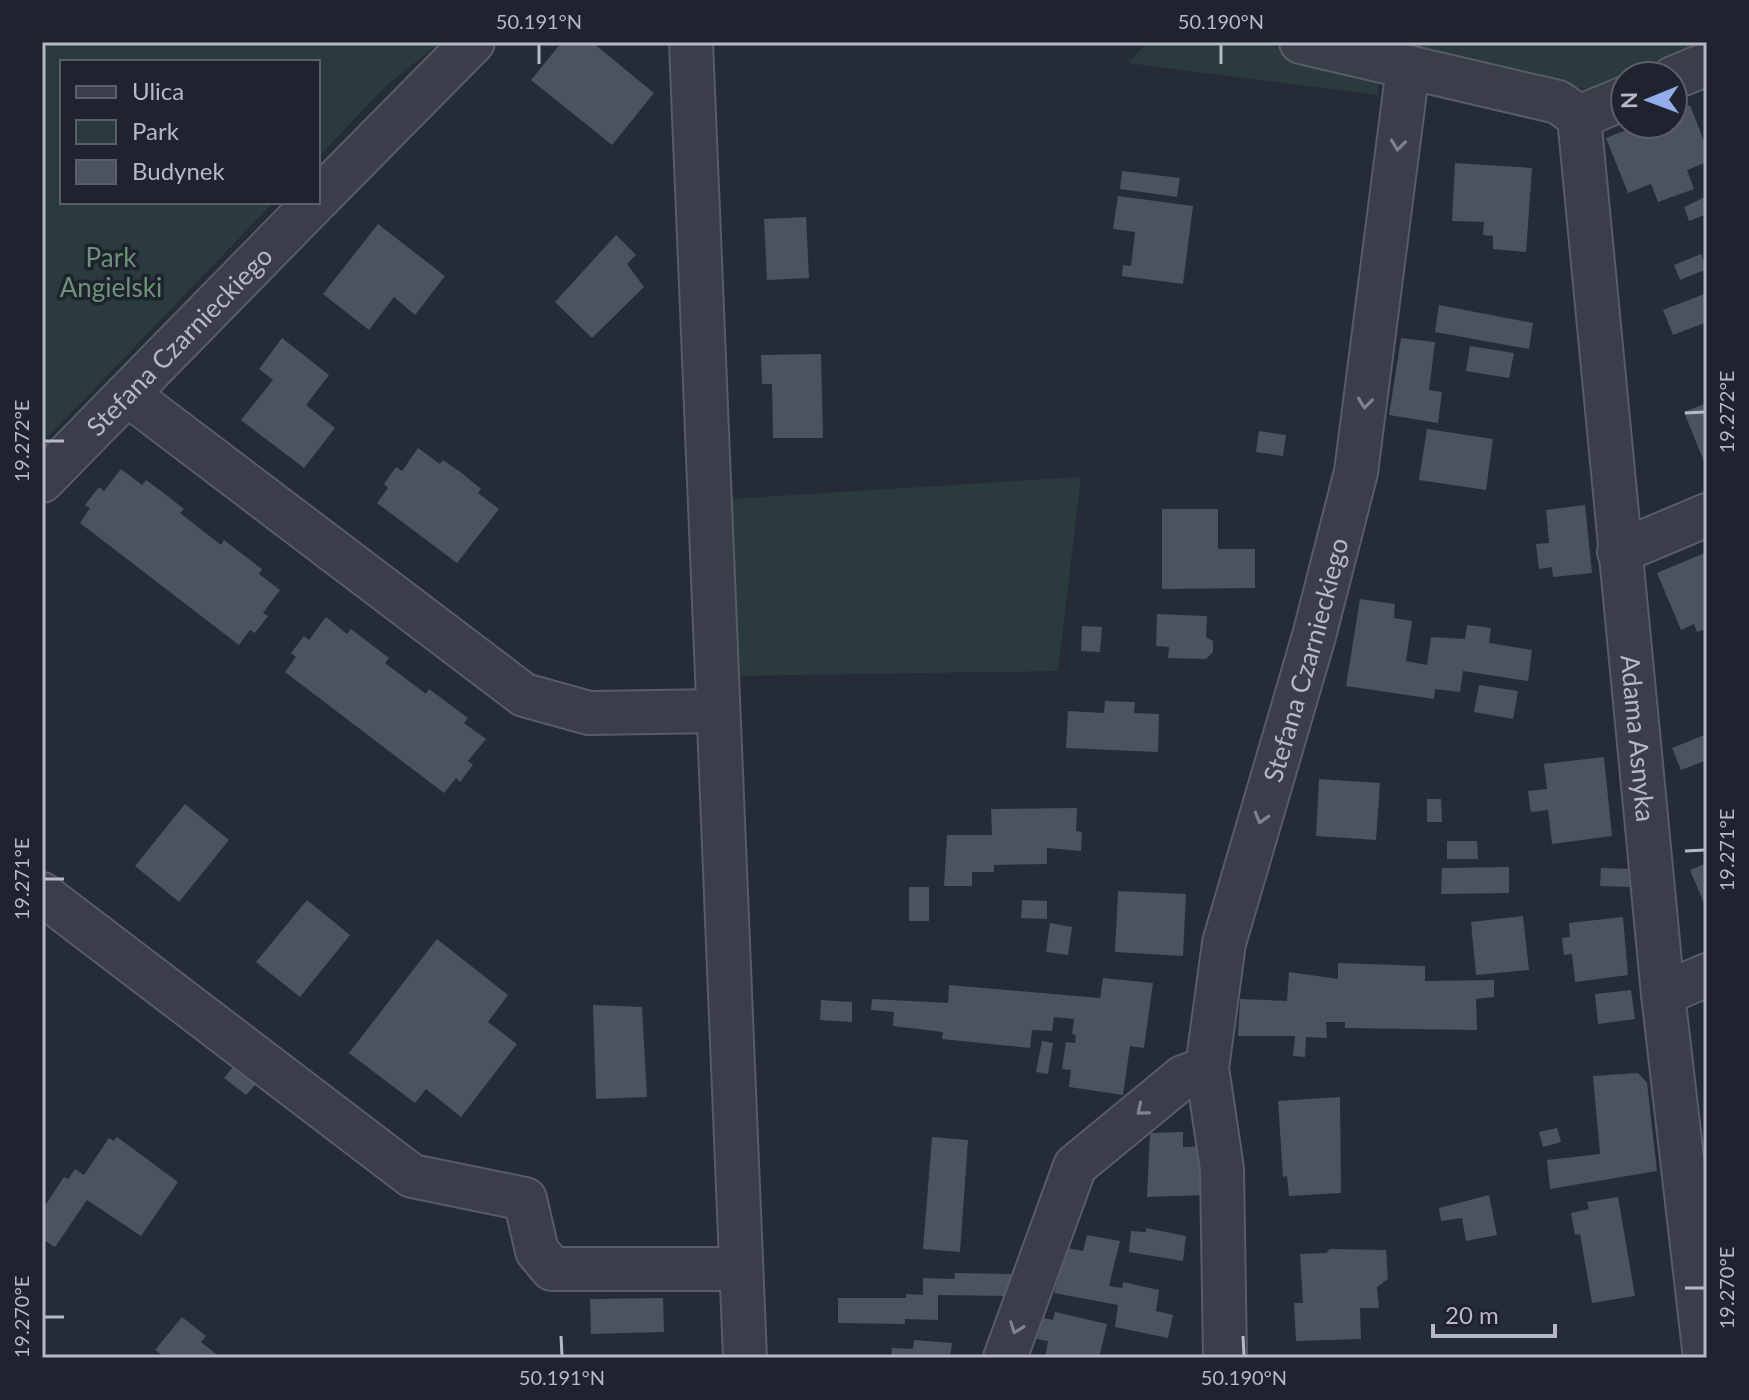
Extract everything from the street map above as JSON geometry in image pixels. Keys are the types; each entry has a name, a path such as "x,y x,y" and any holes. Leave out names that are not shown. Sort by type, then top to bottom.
{"street":[{"path":"691,42 745,1358"},
{"path":"1301,42 1558,102 1579,117 1609,105"},
{"name":"Stefana Czarnieckiego","path":"320,198 465,45"},
{"name":"Stefana Czarnieckiego","path":"1225,1358 1222,1169 1207,1068 1224,943 1314,636 1356,472 1408,68"},
{"name":"Adama Asnyka","path":"1579,117 1663,994 1705,1358"},
{"name":"Stefana Czarnieckiego","path":"42,481 314,204"},
{"path":"127,394 524,695 589,713 718,711"},
{"path":"1619,552 1707,515"},
{"path":"42,894 391,1156 412,1176 525,1199 537,1251 552,1269 741,1269"},
{"path":"1663,994 1707,975"},
{"path":"1005,1358 1075,1166 1183,1077 1207,1068"}],"green space":[{"name":"Park Angielski","path":"42,42 441,42 388,84 320,155 320,60 60,60 60,204 272,204 42,443"},
{"path":"1156,42 1256,42 1379,72 1378,95 1128,63 1145,45"},
{"path":"1390,42 1704,42 1660,60 1609,60 1609,81 1588,90"},
{"path":"1081,477 1058,671 724,676 732,499"}],"building":[{"path":"562,42 592,42 654,93 612,145 531,80"},
{"path":"1689,105 1707,149 1707,162 1687,170 1694,189 1658,202 1651,184 1628,193 1606,138 1689,140"},
{"path":"1455,163 1532,168 1526,252 1493,249 1493,236 1483,235 1484,222 1452,221"},
{"path":"1122,171 1180,178 1177,197 1120,189"},
{"path":"1118,196 1193,206 1183,284 1122,276 1123,265 1131,266 1135,232 1113,229"},
{"path":"1707,196 1707,214 1689,221 1684,207"},
{"path":"806,217 809,278 767,280 764,219"},
{"path":"378,224 445,276 415,315 394,297 369,330 323,294"},
{"path":"616,235 636,255 627,264 644,287 592,338 555,302"},
{"path":"1701,254 1707,269 1680,280 1674,265"},
{"path":"1707,293 1707,322 1673,335 1663,310"},
{"path":"1439,305 1533,323 1529,349 1435,332"},
{"path":"282,338 329,375 306,405 335,428 304,468 241,420 273,380 259,369"},
{"path":"1401,338 1435,342 1429,390 1442,392 1438,423 1389,415"},
{"path":"1470,346 1514,353 1509,378 1466,371"},
{"path":"821,354 823,438 773,438 772,384 762,384 761,355"},
{"path":"1707,403 1707,469 1684,412"},
{"path":"1427,429 1493,439 1486,490 1419,480"},
{"path":"1259,431 1286,435 1283,456 1256,452"},
{"path":"418,448 440,464 443,460 463,474 481,489 478,493 499,509 457,563 377,503 388,488 384,484 396,467 402,471"},
{"path":"121,469 142,485 146,480 165,494 184,509 180,513 221,545 224,540 262,569 259,574 280,590 263,613 268,616 255,633 250,630 239,645 80,523 90,508 85,505 99,487 104,491"},
{"path":"1585,505 1592,573 1553,577 1552,567 1539,569 1536,544 1549,543 1546,510"},
{"path":"1162,509 1218,509 1218,549 1255,549 1255,588 1162,589"},
{"path":"1707,552 1707,628 1697,632 1694,624 1681,630 1657,573"},
{"path":"1360,599 1395,604 1394,618 1412,621 1406,661 1427,665 1431,637 1465,639 1467,625 1491,628 1489,643 1532,650 1528,681 1463,671 1460,692 1435,689 1434,699 1346,686"},
{"path":"1157,614 1207,616 1206,637 1213,641 1213,652 1206,659 1168,658 1169,647 1156,646"},
{"path":"326,617 347,634 351,629 389,658 385,663 426,694 429,689 468,718 464,723 486,739 468,761 473,765 460,782 456,778 444,793 285,672 296,657 291,653 304,636 309,640"},
{"path":"1082,626 1102,627 1100,652 1081,651"},
{"path":"1479,685 1518,691 1513,719 1474,712"},
{"path":"1105,701 1135,702 1134,713 1159,714 1158,752 1066,748 1068,711 1104,713"},
{"path":"1707,734 1707,760 1681,770 1672,748"},
{"path":"1604,757 1612,836 1552,844 1548,810 1531,812 1528,791 1547,789 1544,764"},
{"path":"1319,779 1380,783 1376,840 1316,836"},
{"path":"1427,799 1441,799 1442,822 1427,822"},
{"path":"185,804 229,840 179,902 135,866"},
{"path":"1077,808 1076,831 1082,832 1081,851 1047,848 1047,864 994,865 994,872 972,872 972,886 944,886 947,835 992,835 991,809"},
{"path":"1447,841 1477,841 1478,859 1447,859"},
{"path":"1707,863 1707,910 1690,870"},
{"path":"1509,867 1509,893 1441,894 1442,868"},
{"path":"1601,868 1631,869 1631,887 1600,886"},
{"path":"909,887 929,887 929,921 909,921"},
{"path":"1118,891 1186,894 1183,956 1115,952"},
{"path":"307,900 350,935 300,997 256,962"},
{"path":"1022,900 1047,901 1047,919 1021,918"},
{"path":"1523,916 1529,970 1476,975 1471,922"},
{"path":"1623,917 1628,975 1575,982 1572,954 1564,955 1562,938 1570,937 1569,923"},
{"path":"1050,923 1072,927 1068,955 1046,952"},
{"path":"437,939 508,995 488,1022 517,1044 461,1117 426,1089 415,1103 349,1053"},
{"path":"1338,963 1425,966 1425,981 1494,980 1494,997 1476,999 1477,1030 1345,1028 1345,1022 1326,1022 1327,1038 1306,1037 1305,1057 1293,1056 1295,1036 1238,1036 1240,999 1287,1001 1289,972 1338,979"},
{"path":"1103,978 1153,983 1144,1048 1130,1046 1123,1095 1069,1087 1071,1070 1062,1069 1066,1042 1075,1043 1076,1035 1072,1034 1074,1019 1054,1017 1052,1031 1032,1030 1030,1048 942,1039 943,1032 893,1026 894,1012 871,1010 872,999 948,1003 949,985 1100,998"},
{"path":"1631,990 1635,1019 1598,1024 1595,994"},
{"path":"821,1000 852,1002 852,1022 820,1020"},
{"path":"593,1005 642,1007 647,1097 596,1099"},
{"path":"1042,1041 1053,1043 1048,1074 1036,1072"},
{"path":"233,1067 256,1084 246,1095 224,1078"},
{"path":"1638,1073 1647,1083 1657,1171 1550,1189 1547,1160 1600,1154 1593,1076"},
{"path":"1340,1097 1341,1193 1289,1196 1287,1176 1283,1177 1278,1101"},
{"path":"1557,1128 1561,1142 1543,1147 1539,1132"},
{"path":"1183,1132 1183,1147 1206,1146 1207,1195 1147,1197 1150,1133"},
{"path":"117,1137 178,1182 141,1236 87,1200 55,1247 42,1239 42,1210 64,1177 68,1179 75,1169 84,1175 109,1138 114,1141"},
{"path":"932,1137 968,1140 960,1252 923,1249"},
{"path":"1489,1195 1497,1235 1466,1241 1462,1218 1441,1221 1439,1208"},
{"path":"1618,1197 1635,1296 1592,1303 1580,1234 1575,1235 1571,1213 1589,1209 1587,1202"},
{"path":"1146,1228 1186,1236 1183,1261 1129,1252 1131,1231 1146,1232"},
{"path":"1087,1235 1120,1241 1109,1286 1122,1288 1123,1282 1159,1290 1156,1311 1173,1315 1168,1338 1115,1327 1118,1305 1054,1293 1067,1248 1083,1251"},
{"path":"1330,1249 1386,1250 1388,1279 1377,1287 1379,1308 1360,1308 1361,1339 1296,1341 1294,1303 1303,1303 1300,1254 1326,1253"},
{"path":"954,1273 1011,1274 1011,1296 938,1295 938,1320 905,1319 905,1324 838,1323 838,1298 923,1295 923,1278 955,1279"},
{"path":"663,1298 664,1332 591,1334 590,1299"},
{"path":"1055,1312 1107,1324 1099,1358 1045,1358 1048,1341 1037,1339 1043,1318 1053,1320"},
{"path":"182,1317 206,1336 201,1342 221,1358 166,1358 155,1350"},
{"path":"914,1340 952,1343 950,1358 891,1358 892,1348 913,1349"}]}
